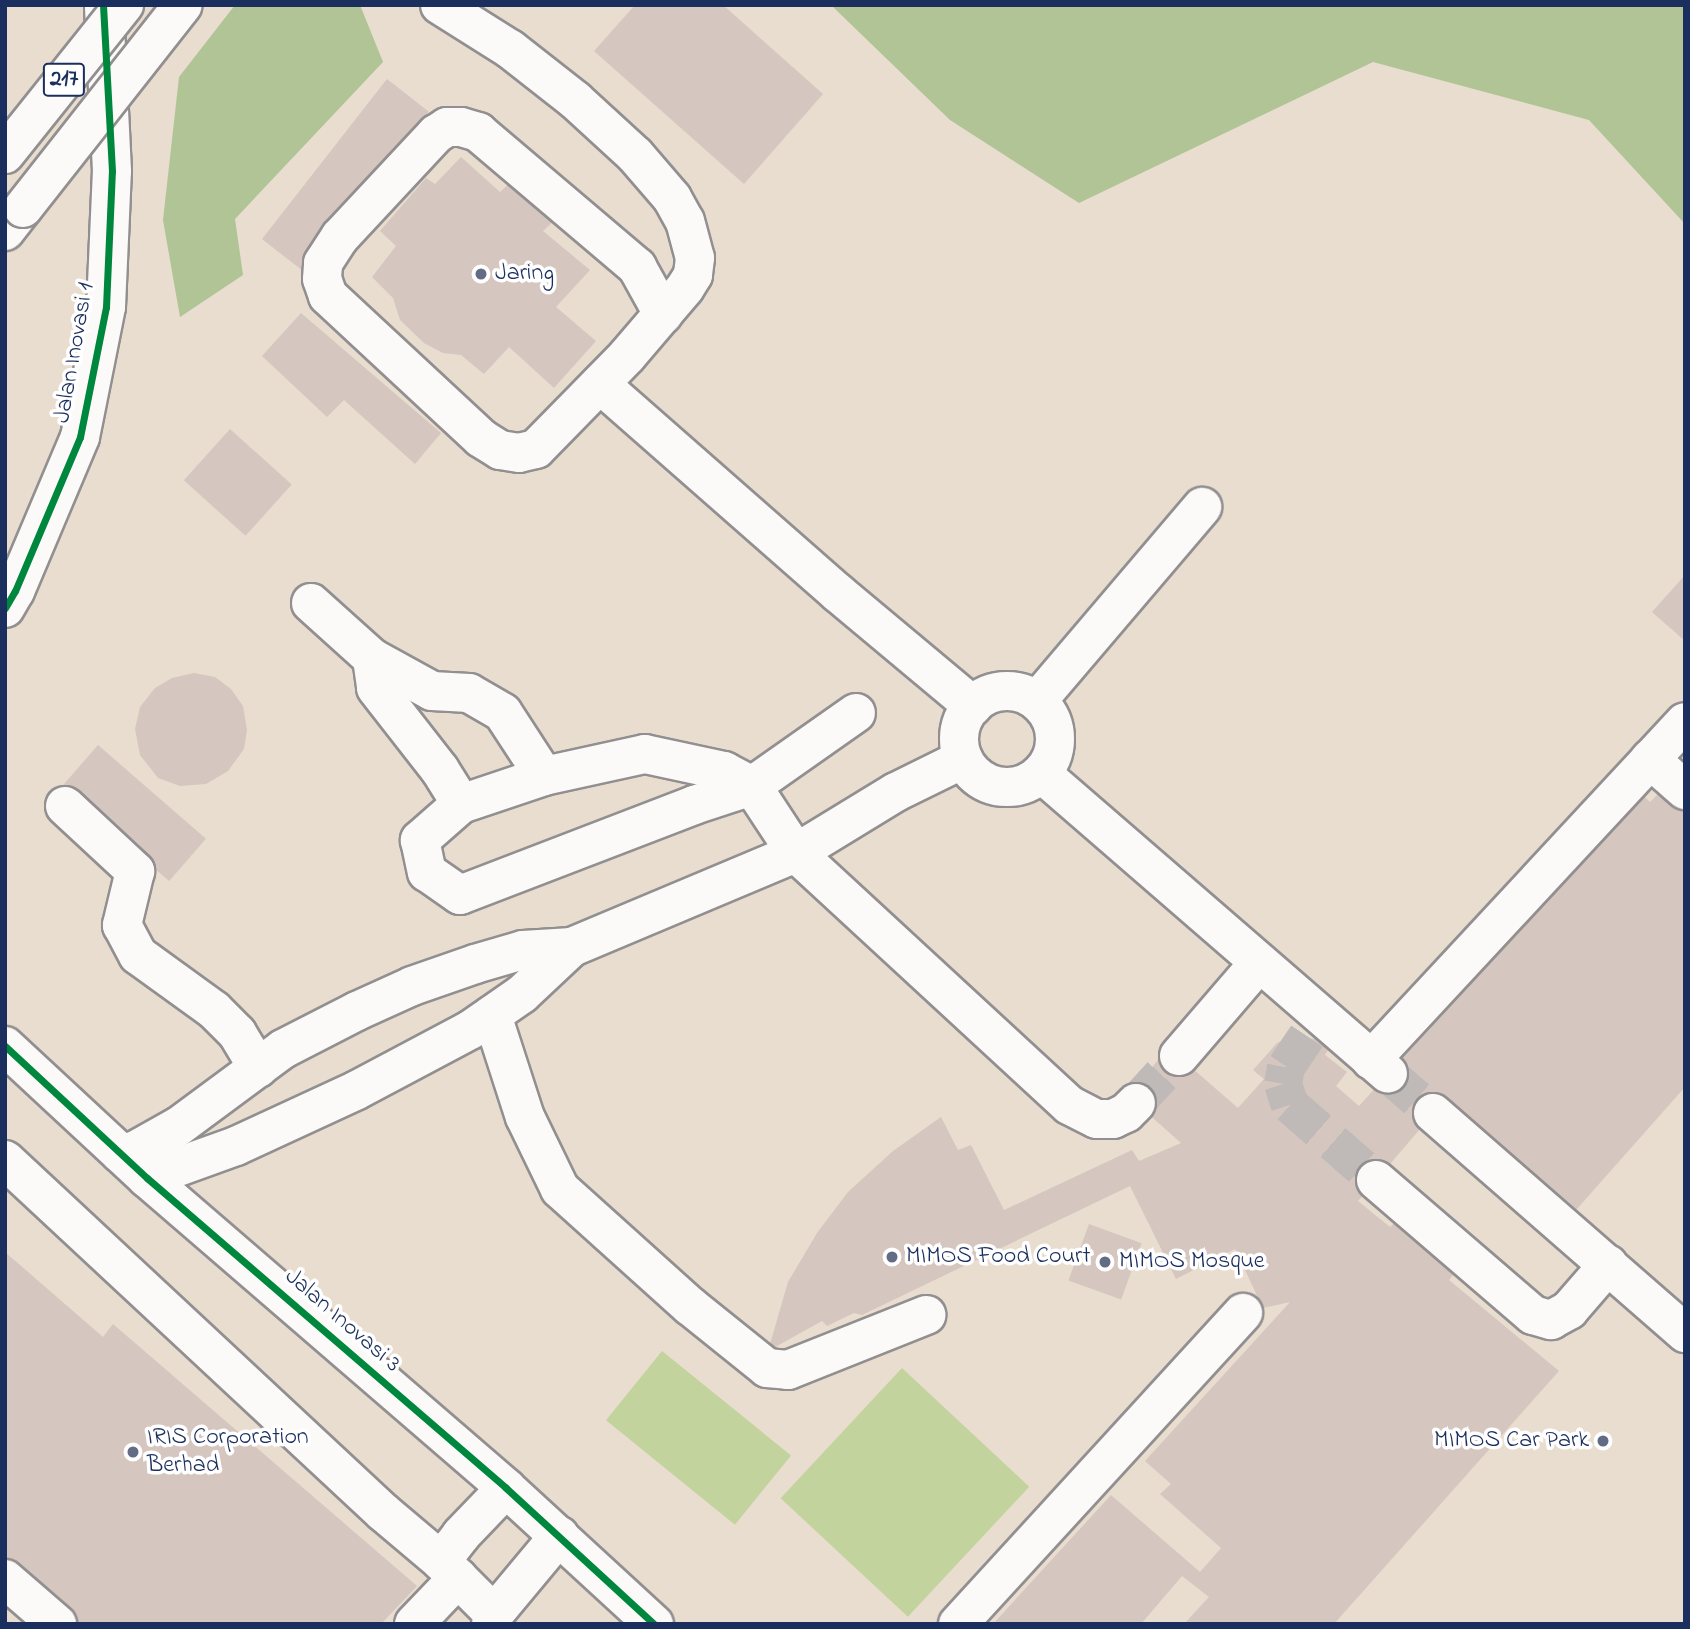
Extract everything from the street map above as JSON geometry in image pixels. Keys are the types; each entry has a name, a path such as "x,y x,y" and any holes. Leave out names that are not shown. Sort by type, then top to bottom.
{"main road":[{"name":"Jalan Inovasi 1","path":"5,608 15,591 80,437 106,307 112,171 103,5"},
{"name":"217","path":"5,154 124,5"},
{"name":"217","path":"14,220 183,5"},
{"path":"440,5 510,49 575,100 635,155 673,198 692,239 695,258 693,275 675,313 536,449 519,453 500,450 481,438 341,312 328,296 322,279 323,263 340,237 436,134 447,127 461,127 478,132 637,267 675,313"},
{"path":"600,384 838,593 973,706"},
{"path":"1037,701 1202,507"},
{"path":"311,603 372,658 432,691 469,694 503,713 544,776"},
{"path":"372,658 376,688 440,770 461,804"},
{"path":"1004,691 1016,691 1037,701 1051,720 1055,742 1048,764 1041,773 1014,787 998,786 978,776 963,759 960,731 964,717 973,706 982,698 1004,691"},
{"path":"856,713 752,786 694,805 460,895 427,872 420,840 461,804 544,776 645,754 724,771 752,786 796,853 1069,1105 1097,1119 1113,1119 1126,1113 1136,1103"},
{"path":"1041,773 1259,963 1315,1027 1379,1067 1685,722"},
{"path":"572,947 522,994 492,1015 412,1062 302,1117 134,1166 134,1151 179,1126 258,1068 319,1028 412,986 523,950 572,947 796,853 896,792 963,759"},
{"path":"1650,759 1685,790"},
{"path":"65,806 135,871 122,925 138,955 214,1010 236,1033 258,1068"},
{"path":"1179,1056 1259,963"},
{"path":"492,1015 525,1117 560,1189 690,1306 767,1368 788,1370 926,1315"},
{"name":"Jalan Inovasi 3","path":"5,1046 134,1166 506,1488 654,1624"},
{"path":"1433,1114 1685,1334"},
{"path":"5,1160 449,1569 492,1619 559,1536"},
{"path":"1376,1180 1533,1315 1552,1320 1569,1310 1608,1265"},
{"path":"958,1624 1243,1313"},
{"path":"414,1624 449,1569 461,1535 506,1488"},
{"path":"5,1579 57,1624"}],"green space":[{"path":"235,5 360,5 383,62 235,219 243,275 180,317 163,220 179,77"},
{"path":"831,5 1685,5 1685,224 1589,120 1373,62 1079,203 950,120"},
{"path":"662,1351 791,1455 735,1525 606,1420"},
{"path":"902,1368 1029,1487 908,1617 781,1498"}],"building":[{"path":"635,5 723,5 823,94 744,184 594,51"},
{"path":"387,79 429,112 304,272 262,239"},
{"name":"Jaring","path":"461,157 500,192 510,183 554,221 543,231 590,270 556,307 596,341 554,388 509,347 484,374 461,355 443,353 424,343 400,320 393,298 372,277 396,246 380,231 426,178 435,184"},
{"path":"301,313 441,433 415,464 344,400 327,417 262,356"},
{"path":"230,429 292,485 246,536 184,480"},
{"path":"1685,575 1685,641 1652,612"},
{"path":"194,673 215,677 231,689 243,706 247,730 244,749 228,771 206,784 180,786 158,778 140,755 135,729 140,707 155,688 172,678"},
{"path":"98,745 206,839 169,881 61,787"},
{"path":"1660,792 1685,814 1685,1087 1576,1210 1446,1099 1358,1201 1390,1227 1406,1212 1463,1262 1449,1280 1559,1371 1334,1624 1184,1624 1209,1597 1182,1576 1141,1624 993,1624 1111,1495 1200,1572 1221,1548 1160,1494 1171,1484 1145,1461 1290,1302 1263,1308 1235,1249 1176,1279 1130,1186 862,1315 854,1313 827,1326 822,1321 768,1351 788,1282 817,1233 848,1192 893,1151 941,1117 958,1150 971,1145 1004,1210 1132,1150 1139,1161 1181,1143 1127,1095 1169,1048 1238,1108 1264,1079 1253,1070 1277,1043 1290,1037 1316,1039 1330,1047 1325,1055 1347,1072 1336,1086 1359,1106 1643,795 1650,802"},
{"name":"MIMOS Mosque","path":"1089,1224 1142,1243 1121,1300 1068,1280"},
{"name":"IRIS Corporation Berhad","path":"5,1252 103,1337 113,1324 417,1586 381,1624 70,1624 5,1567"}],"tunnel":[{"path":"1307,1036 1286,1067 1283,1084 1290,1105 1376,1180"},
{"path":"1136,1103 1179,1056"},
{"path":"1388,1074 1433,1113"}],"cycle path":[{"path":"5,608 15,591 80,437 106,307 112,171 103,5"},
{"path":"5,1046 147,1178 506,1488 654,1624"}],"place":[{"name":"Jaring","path":"481,274"},
{"name":"MIMOS Food Court","path":"892,1257"},
{"name":"MIMOS Mosque","path":"1105,1262"},
{"name":"MIMOS Car Park","path":"1603,1441"},
{"name":"IRIS Corporation Berhad","path":"133,1452"}]}
